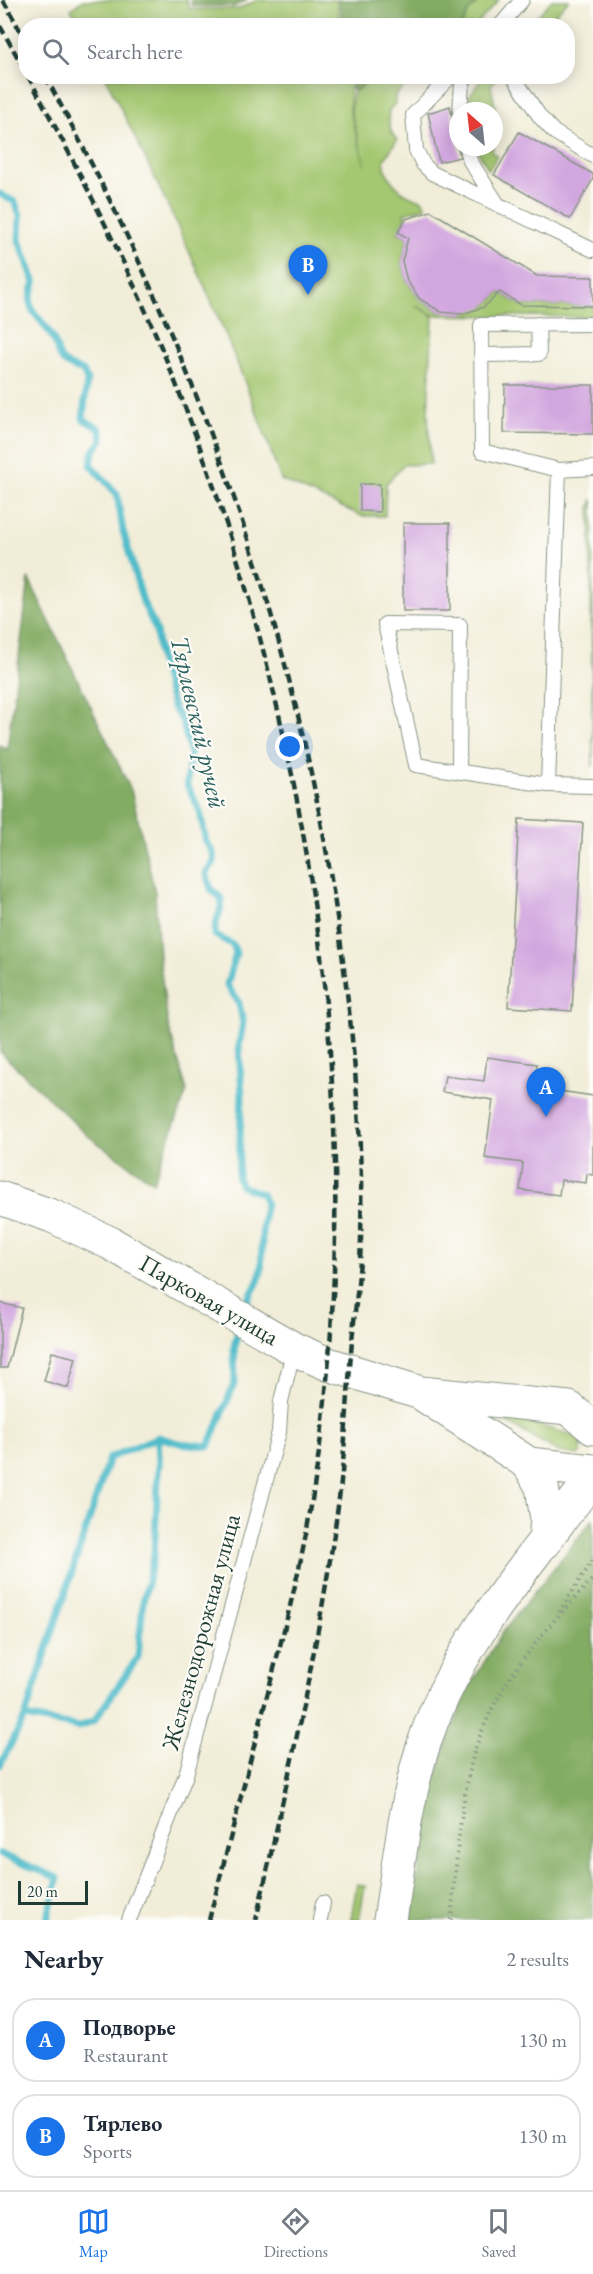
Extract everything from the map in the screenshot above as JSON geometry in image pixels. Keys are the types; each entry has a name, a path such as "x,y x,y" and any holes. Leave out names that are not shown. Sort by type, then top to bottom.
{"main road":[{"name":"Парковая улица","path":"0,1198 82,1230 208,1298 285,1343 328,1364 421,1393 585,1413"},
{"name":"Парковая улица","path":"421,1393 529,1464 542,1487 547,1519 544,1542"},
{"path":"529,1464 593,1471"},
{"path":"390,1920 408,1807 422,1749 441,1701 465,1653 593,1477"}],"lane":[{"path":"507,18 522,0"},
{"path":"443,84 412,115 416,150 423,164 432,173 593,250"},
{"path":"461,102 462,84"},
{"path":"519,84 547,125 593,156"},
{"path":"469,156 497,204"},
{"path":"482,355 539,354 538,324"},
{"path":"593,324 481,325 482,451 559,470 593,468"},
{"path":"549,785 559,470"},
{"path":"459,772 460,625 385,624 416,765 459,772 549,785 593,786"},
{"name":"Железнодорожная улица","path":"129,1920 186,1775 279,1432 285,1343"},
{"path":"320,1920 324,1903"}],"path":[{"path":"451,1920 463,1806 471,1763 482,1731 516,1670 552,1622 593,1560"},
{"path":"552,1622 593,1579"}],"green space":[{"path":"83,0 187,0 189,9 239,9 257,0 336,0 340,18 76,18 71,9"},
{"path":"191,0 247,0 235,6 192,6"},
{"path":"338,0 481,0 465,18 343,18"},
{"path":"481,0 499,0 482,18 465,18"},
{"path":"552,0 569,0 552,18 535,18"},
{"path":"108,84 350,84 350,112 365,165 351,112 353,92 365,84 406,84 395,96 395,104 389,110 390,126 397,140 384,160 388,175 396,186 408,195 422,200 426,207 404,213 406,219 398,232 408,238 402,261 407,281 420,299 441,312 484,307 500,292 521,305 593,306 593,317 433,315 415,305 433,316 428,413 431,464 403,465 386,484 385,516 362,516 281,480 243,376 154,176"},
{"path":"352,84 365,84 353,92"},
{"path":"478,84 492,84 494,102 469,102 470,95"},
{"path":"480,156 497,156 489,170"},
{"path":"593,499 593,767 590,507"},
{"path":"29,579 131,790 155,892 159,956 168,1025 187,1091 153,1182 88,1136 0,1052 0,745 7,750"},
{"path":"483,1409 575,1436 581,1441 581,1453 578,1455 559,1452"},
{"path":"593,1519 593,1920 410,1920 433,1785 469,1687 502,1633"},
{"path":"357,1884 365,1886 359,1920 351,1920"}],"building":[{"path":"449,106 449,156 460,157 439,162 428,113"},
{"path":"519,132 593,174 593,179 570,219 494,175"},
{"path":"431,211 537,276 593,277 593,306 521,305 500,292 484,307 462,314 441,312 420,299 407,281 402,261 408,238 398,232 406,219"},
{"path":"505,385 593,385 593,434 504,433"},
{"path":"360,484 380,484 380,512 360,511"},
{"path":"403,523 450,523 450,611 403,611"},
{"path":"519,819 583,823 572,1011 508,1007"},
{"path":"487,1057 537,1064 536,1073 541,1073 539,1088 593,1096 593,1175 587,1174 586,1183 561,1180 559,1195 520,1190 523,1163 485,1158 493,1100 442,1092 445,1076 484,1081"},
{"path":"0,1303 22,1308 7,1368 0,1368"},
{"path":"52,1352 76,1358 68,1388 44,1381"}],"waterway":[{"name":"Тярлевский ручей","path":"0,194 15,202 20,216 19,240 35,283 30,300 33,310 53,339 61,359 83,371 87,380 83,419 100,429 102,440 93,452 91,465 117,494 123,531 143,602 156,630 160,661 173,707 183,723 190,752 187,785 200,811 206,842 213,853 214,862 206,873 211,889 222,899 215,935 233,945 236,953 227,985 239,1003 243,1023 239,1046 242,1096 238,1179 241,1186 262,1194 266,1203 262,1228 261,1271 244,1310"},
{"name":"Тярлевский ручей","path":"0,1765 25,1717 79,1727 94,1721 138,1657 143,1602 154,1555 159,1461 158,1437 179,1443 209,1446 235,1382 234,1347 239,1326"},
{"path":"25,1717 109,1458 158,1437"},
{"name":"Тярлевский ручей","path":"0,1854 58,1878 47,1920"}],"railway":[{"path":"3,0 18,27"},
{"path":"0,26 18,58"},
{"path":"32,84 95,204 156,335 209,473 254,615 289,760 315,907 330,1055 335,1204 329,1353 312,1500 293,1595 209,1920"},
{"path":"49,84 100,180 150,286 196,395 236,505 272,616 301,730 325,845 347,996 359,1134 361,1239 342,1468 330,1558 312,1662 256,1920"}],"place":[{"name":"Тярлево","path":"308,295"},
{"name":"Подворье","path":"546,1117"}]}
